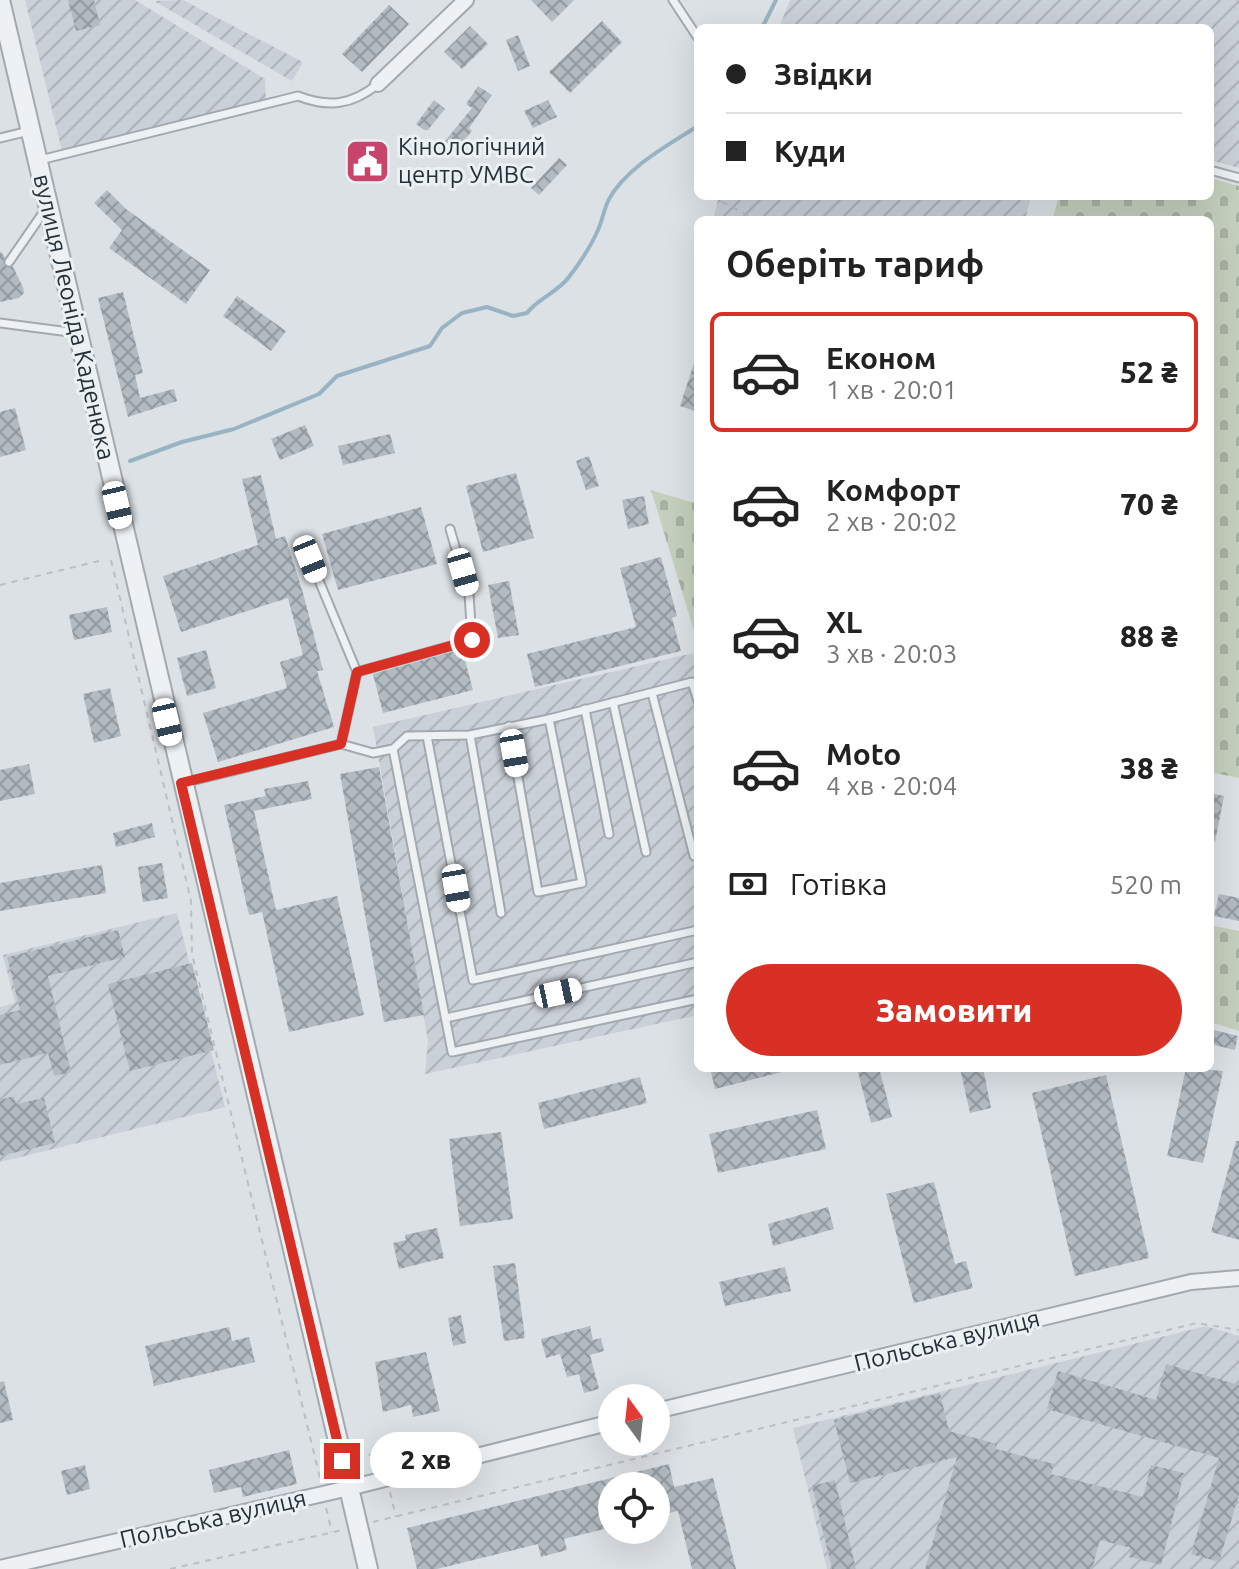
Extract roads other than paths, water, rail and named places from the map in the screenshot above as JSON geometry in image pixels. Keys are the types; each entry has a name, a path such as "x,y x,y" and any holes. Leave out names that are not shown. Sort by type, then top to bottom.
{"street":[{"name":"вулиця Леоніда Каденюка","path":"0,0 181,783 368,1569"},
{"path":"378,84 466,0"},
{"name":"Польська вулиця","path":"670,1408 1183,1284 1239,1278"},
{"name":"Польська вулиця","path":"0,1568 324,1494 598,1426"}],"lane":[{"path":"673,0 694,32"},
{"path":"38,161 298,96 328,104 346,103 378,84"},
{"path":"0,138 31,130"},
{"path":"1214,171 1239,178"},
{"path":"9,262 48,204"},
{"path":"0,323 78,333"},
{"path":"357,672 472,640 469,594 450,529"},
{"path":"310,559 357,672 341,744"},
{"path":"181,783 341,744 373,753 393,749 407,736 470,735 549,719 692,682 694,688"},
{"path":"652,693 694,856"},
{"path":"613,702 646,852"},
{"path":"585,709 609,834"},
{"path":"509,726 538,892 582,883 549,719"},
{"path":"470,735 501,913"},
{"path":"427,736 473,980 694,931"},
{"path":"393,749 452,1052 694,1000"},
{"path":"446,1018 694,963"}],"waterway":[{"path":"764,24 776,0"},
{"path":"130,461 182,442 234,429 319,394 337,376 430,346 442,328 462,313 487,307 513,316 527,313 573,272 595,236 608,201 625,178 648,158 694,129"}],"place":[{"name":"Кінологічний центр УМВС","path":"367,161"}]}
